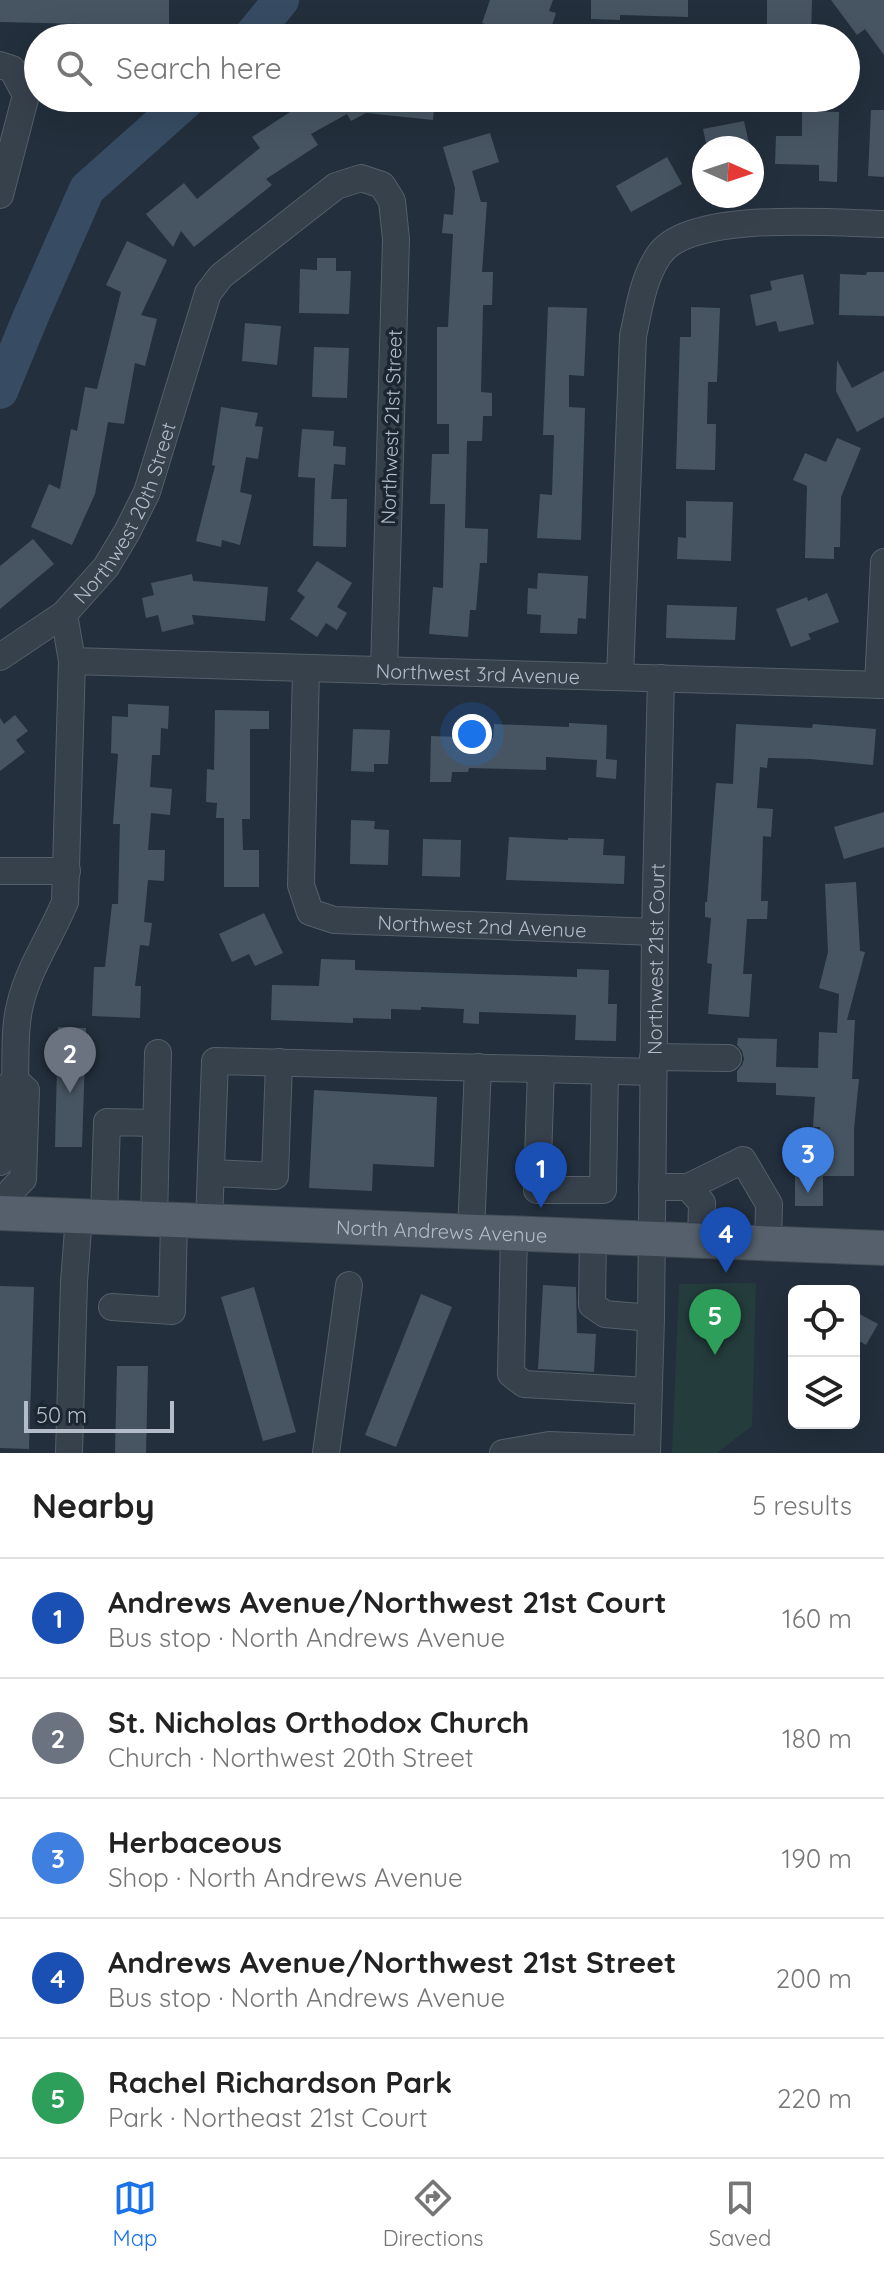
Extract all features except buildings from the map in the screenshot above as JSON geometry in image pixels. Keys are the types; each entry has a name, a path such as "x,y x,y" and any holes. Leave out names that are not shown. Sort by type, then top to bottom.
{"main road":[{"name":"North Andrews Avenue","path":"6,1198 92,1216 884,1248"}],"street":[{"path":"0,65 12,69 24,91"},
{"path":"1,189 9,124 24,98"},
{"name":"Northwest 20th Street","path":"0,1162 4,1090 20,1005 31,973 65,902 72,661 64,614 106,567 147,492 208,293 221,276 336,186 361,178 382,185"},
{"name":"Northwest 21st Street","path":"382,185 392,201 396,239 384,671"},
{"path":"620,677 633,336 642,294 660,253 688,233 746,222 884,224"},
{"path":"881,685 884,562"},
{"path":"0,657 64,614"},
{"name":"Northwest 3rd Avenue","path":"72,661 881,685"},
{"name":"Northwest 2nd Avenue","path":"306,669 301,885 310,912 334,920 655,932"},
{"name":"Northwest 21st Court","path":"647,1451 661,678"},
{"path":"0,871 67,871"},
{"path":"112,1307 172,1311 156,1123 158,1053"},
{"path":"209,1221 215,1061 605,1071 728,1058"},
{"path":"211,1173 275,1176 279,1062"},
{"path":"471,1232 478,1067"},
{"path":"541,1069 537,1190 603,1190 605,1071"},
{"name":"Northwest 20th Street","path":"6,1198 23,1179 26,1090 8,1079"},
{"path":"69,1453 74,1282 92,1216 107,1122 156,1123"},
{"path":"652,1187 688,1187 743,1160 769,1204 768,1243"},
{"path":"688,1187 702,1203 701,1241"},
{"path":"514,1233 511,1374 524,1384 648,1391"},
{"path":"593,1236 592,1305 605,1314 651,1318"},
{"path":"326,1453 349,1285"},
{"path":"503,1453 549,1445 647,1451"}],"green space":[{"path":"756,1283 752,1426 717,1453 672,1453 679,1284"}],"waterway":[{"path":"261,24 281,0"},
{"path":"0,391 87,189 173,112"}],"place":[{"name":"St. Nicholas Orthodox Church","path":"70,1093"},
{"name":"Herbaceous","path":"808,1193"},
{"name":"Andrews Avenue/Northwest 21st Court","path":"541,1208"},
{"name":"Andrews Avenue/Northwest 21st Street","path":"726,1273"},
{"name":"Rachel Richardson Park","path":"715,1355"}]}
